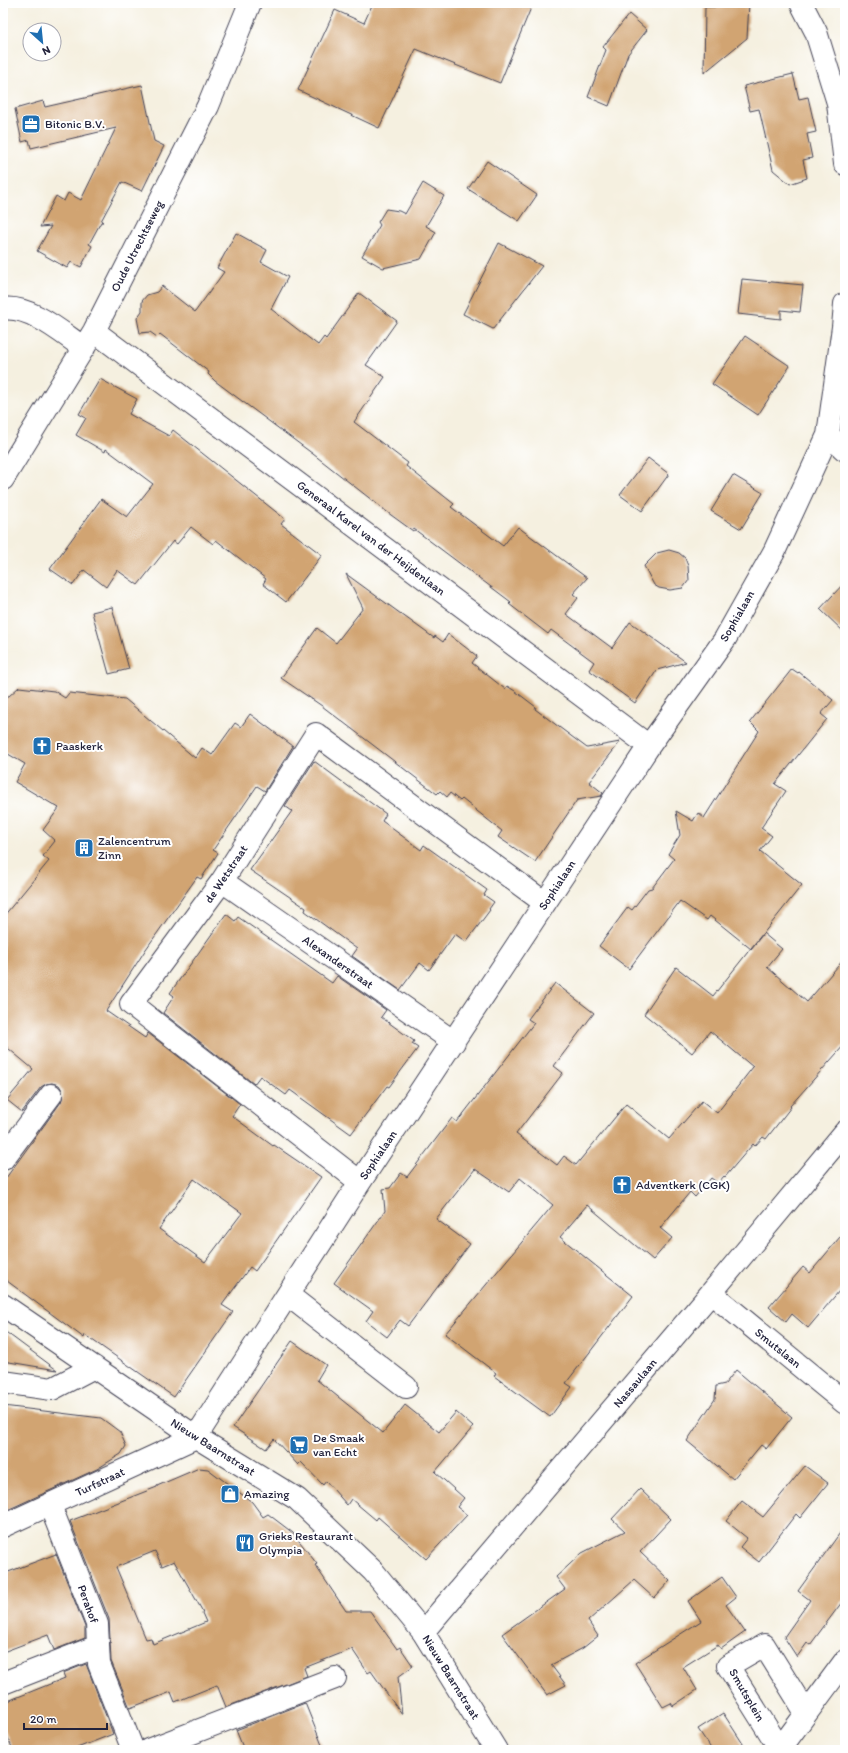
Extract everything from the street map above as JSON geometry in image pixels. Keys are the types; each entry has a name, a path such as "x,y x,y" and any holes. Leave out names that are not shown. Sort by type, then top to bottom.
{"street":[{"name":"Oude Utrechtseweg","path":"3,479 89,340 208,106 250,3"},
{"path":"802,3 816,32 841,102 845,164"},
{"name":"Sophialaan","path":"196,1437 360,1182 649,746 725,639 774,552 828,435 845,304"},
{"name":"Generaal Karel van der Heijdenlaan","path":"3,309 10,308 36,316 89,340 649,746"},
{"path":"828,435 845,450"},
{"name":"de Wetstraat","path":"360,1182 131,1004 222,881 316,734 545,903"},
{"name":"Alexanderstraat","path":"222,881 454,1042"},
{"path":"3,1159 51,1095"},
{"name":"Nassaulaan","path":"423,1632 711,1293 845,1132"},
{"name":"Smutslaan","path":"711,1293 845,1403"},
{"path":"288,1295 406,1387"},
{"name":"Nieuw Baarnstraat","path":"3,1305 196,1437 297,1498 373,1571 423,1632 496,1750"},
{"path":"3,1382 52,1389 94,1367"},
{"name":"Turfstraat","path":"3,1526 196,1437"},
{"name":"Perahof","path":"50,1505 97,1624 99,1664 133,1750"},
{"path":"3,1683 98,1646"},
{"path":"806,1713 844,1662"},
{"path":"148,1750 335,1678"}],"building":[{"path":"373,3 533,3 500,83 416,49 379,128 298,90 335,10 364,23"},
{"path":"715,3 749,3 747,38 704,73 705,7 715,7"},
{"path":"629,14 647,30 628,54 609,106 588,97 606,50 603,47"},
{"path":"793,74 799,99 808,97 816,132 807,134 812,158 803,160 807,178 790,184 773,170 759,109 750,111 744,86"},
{"path":"142,85 154,141 164,146 142,191 122,182 101,221 103,222 101,222 89,244 92,246 81,267 71,262 67,268 37,251 51,226 40,227 56,196 64,201 68,193 81,200 116,128 31,148 29,140 22,142 15,109 43,101 45,107"},
{"path":"487,161 537,195 519,221 468,189"},
{"path":"423,183 444,196 426,226 436,232 421,259 383,268 362,256 380,225 378,222 386,209 399,211 405,214"},
{"path":"236,233 267,250 261,262 288,277 271,309 318,345 324,337 326,339 359,293 397,321 366,365 385,377 354,422 408,463 406,466 454,504 451,507 503,546 518,527 587,578 573,594 578,598 566,614 612,648 630,622 686,662 657,670 635,703 589,670 594,662 551,630 548,634 509,604 511,602 414,529 413,531 391,515 313,454 215,381 208,374 209,372 160,334 157,337 150,332 140,333 137,318 142,311 142,301 147,295 157,292 162,286 195,312 224,272 217,268"},
{"path":"499,243 542,266 493,329 463,314"},
{"path":"742,279 803,285 800,312 781,310 781,319 738,314"},
{"path":"745,336 790,366 758,415 712,384"},
{"path":"100,379 137,399 129,414 169,436 173,430 285,519 281,524 322,555 286,602 263,584 266,579 216,540 213,544 191,527 177,544 173,541 138,585 117,570 106,587 84,570 73,585 50,569 101,499 127,517 153,484 106,449 105,452 76,435 86,418 79,414"},
{"path":"648,458 669,474 642,511 620,495"},
{"path":"733,475 763,493 741,529 711,511"},
{"path":"669,550 679,553 685,558 688,566 689,580 683,588 670,590 659,588 654,585 644,566 657,553"},
{"path":"346,574 434,638 435,636 443,642 448,634 477,656 472,663 505,689 507,686 515,691 536,707 535,709 587,748 620,742 589,782 603,793 601,796 577,800 535,862 498,837 502,831 462,799 460,801 450,793 447,797 440,791 437,794 322,706 281,678 317,628 336,643 363,608"},
{"path":"845,582 845,633 820,609"},
{"path":"112,607 129,669 109,674 92,612"},
{"path":"792,669 798,673 799,672 833,700 821,714 827,719 775,784 786,791 761,828 772,836 760,851 802,885 751,949 710,916 707,920 680,901 629,969 599,946 628,907 632,910 648,889 652,888 674,859 668,854 680,835 676,811 693,821 698,813 704,818 759,731 750,722"},
{"path":"19,687 54,691 65,698 69,693 125,699 195,758 202,748 212,755 235,723 241,727 250,714 293,746 265,791 257,786 213,850 218,853 201,879 197,877 146,949 106,1011 145,1038 148,1033 240,1104 232,1116 273,1146 274,1145 321,1177 255,1271 250,1267 222,1305 233,1312 174,1397 85,1335 84,1338 3,1278 3,1182 61,1102 63,1096 59,1085 52,1083 41,1087 22,1112 7,1100 33,1069 3,1044 3,917 49,861 43,856 55,841 43,830 59,808 15,782 25,764 3,751 3,696 9,696","holes":["194,1179 242,1213 205,1262 159,1229"]},
{"path":"314,761 386,814 382,821 421,850 424,845 487,890 484,895 494,902 489,909 490,910 466,942 455,934 429,970 420,963 400,990 352,956 357,949 305,911 306,908 250,870 292,811 285,806"},
{"path":"226,914 235,921 238,917 332,983 337,976 386,1010 381,1017 414,1041 412,1044 418,1048 351,1134 290,1090 286,1095 260,1076 254,1084 163,1013 174,996 170,993"},
{"path":"763,933 782,949 767,967 807,1002 845,958 845,1044 790,1106 791,1107 766,1139 763,1137 755,1146 753,1144 725,1177 724,1176 718,1183 711,1178 695,1197 690,1192 660,1228 672,1238 653,1260 587,1205 560,1237 633,1296 566,1383 572,1387 550,1417 494,1376 496,1373 445,1334 553,1205 520,1178 509,1192 475,1169 436,1219 470,1244 408,1326 400,1320 387,1337 366,1321 373,1311 334,1283 385,1211 383,1189 390,1188 401,1173 407,1177 452,1118 457,1122 534,1023 528,1019 555,983 594,1013 554,1066 563,1073 516,1134 557,1165 564,1156 576,1165 626,1104 669,1139 702,1101 717,1113 753,1067 710,1031 692,1053 644,1014 676,967 713,996"},
{"path":"845,1231 845,1284 808,1328 792,1314 786,1322 769,1307 803,1267 810,1273"},
{"path":"3,1330 57,1370 3,1361"},
{"path":"292,1341 326,1365 317,1380 383,1433 405,1405 439,1432 456,1412 473,1427 435,1472 464,1498 457,1507 467,1515 426,1559 378,1517 376,1520 351,1499 347,1505 326,1481 323,1485 301,1462 298,1465 274,1439 266,1449 233,1427"},
{"path":"736,1370 792,1417 766,1449 761,1445 733,1479 687,1441 715,1399 716,1386 725,1384"},
{"path":"3,1406 101,1418 120,1432 126,1446 121,1454 97,1469 3,1512"},
{"path":"805,1466 828,1483 800,1518 796,1514 759,1562 740,1547 747,1538 726,1521 742,1501 763,1517"},
{"path":"199,1468 208,1469 252,1502 263,1517 268,1514 293,1533 317,1564 315,1565 346,1611 370,1611 397,1649 400,1647 413,1666 398,1677 402,1715 371,1671 368,1673 352,1649 304,1668 307,1676 226,1707 217,1685 175,1702 171,1692 130,1708 111,1661 109,1619 70,1521","holes":["155,1551 162,1566 174,1561 203,1612 202,1613 206,1622 153,1644 151,1638 146,1639 116,1567"]},
{"path":"640,1489 671,1519 640,1552 670,1581 654,1598 634,1580 588,1621 598,1636 583,1648 551,1665 566,1685 547,1695 502,1634 565,1589 556,1577 582,1553 625,1531 612,1519"},
{"path":"845,1526 845,1598 810,1645 807,1643 797,1657 784,1637 810,1600 798,1591"},
{"path":"56,1554 85,1627 85,1638 54,1650 48,1635 3,1652 3,1574"},
{"path":"722,1577 736,1597 726,1605 745,1632 721,1649 718,1645 683,1667 697,1690 673,1706 671,1703 663,1707 635,1663 701,1621 688,1601"},
{"path":"86,1664 113,1734 72,1750 13,1750 3,1726 3,1703 65,1678 63,1673"},
{"path":"305,1703 324,1750 244,1750 236,1730"},
{"path":"723,1713 747,1750 712,1750 698,1729"}],"place":[{"name":"Bitonic B.V.","path":"31,124"},
{"name":"Paaskerk","path":"42,746"},
{"name":"Zalencentrum Zinn","path":"84,848"},
{"name":"Adventkerk (CGK)","path":"622,1185"},
{"name":"De Smaak van Echt","path":"299,1445"},
{"name":"Amazing","path":"230,1494"},
{"name":"Grieks Restaurant Olympia","path":"245,1543"}]}
